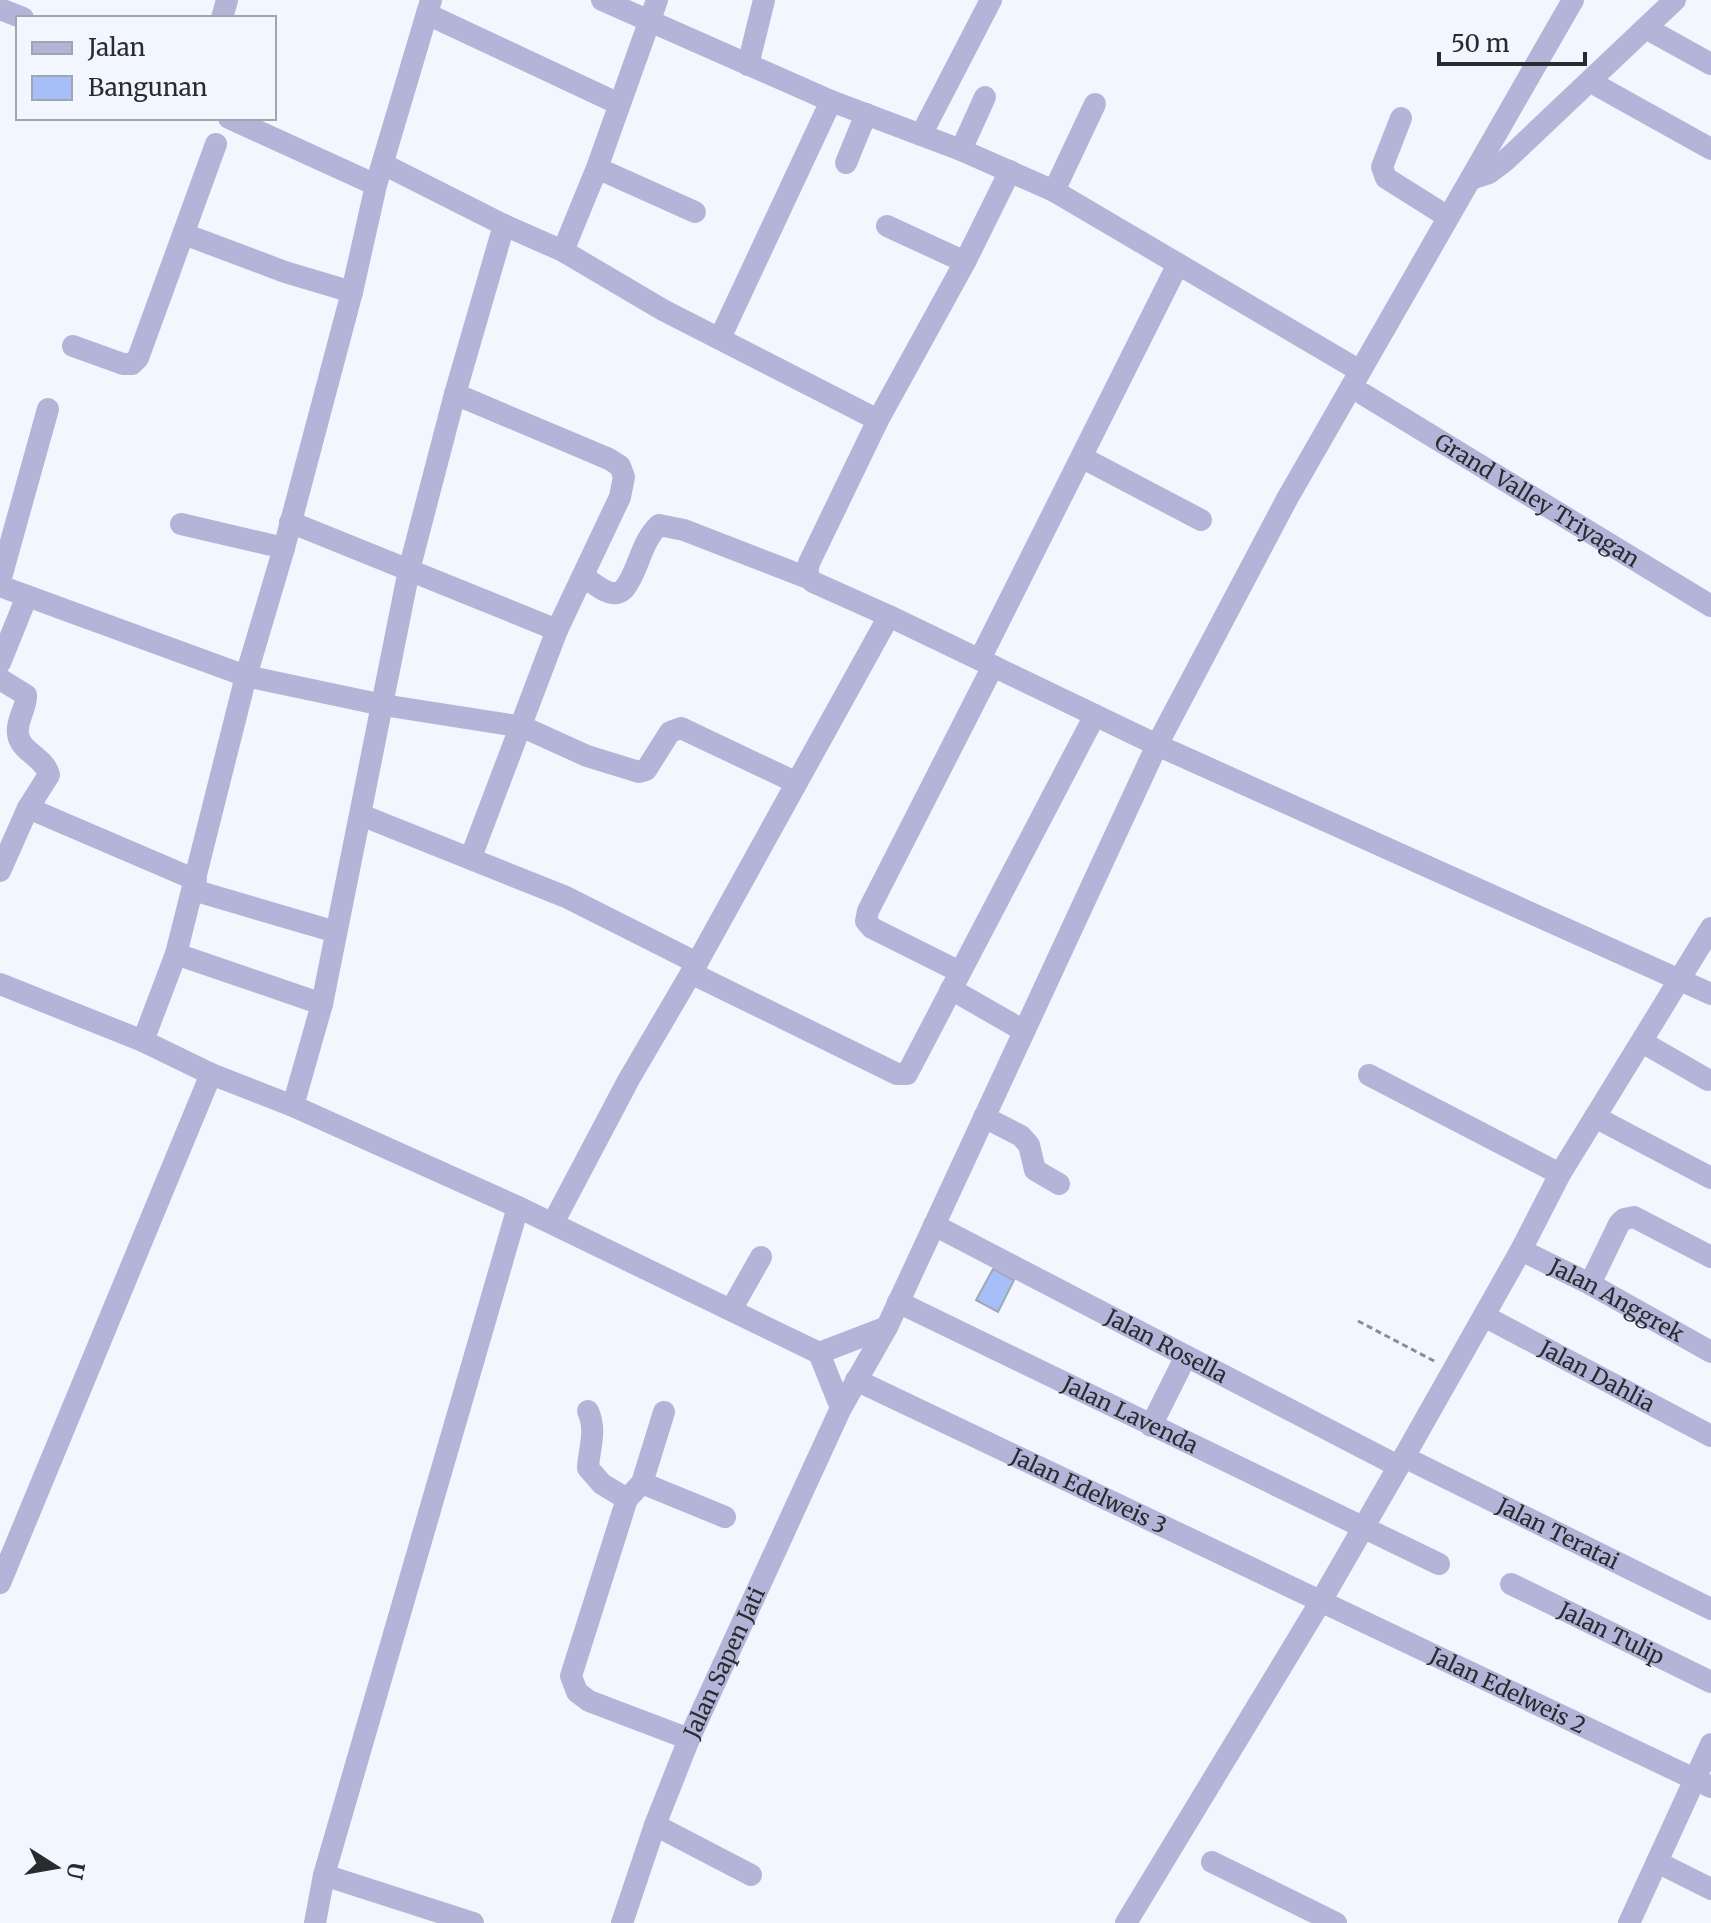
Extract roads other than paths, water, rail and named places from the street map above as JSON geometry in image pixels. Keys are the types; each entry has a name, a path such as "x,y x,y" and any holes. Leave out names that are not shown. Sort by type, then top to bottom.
{"street":[{"path":"602,0 831,101 961,150 1054,191 1360,371"},
{"path":"563,251 597,168 657,0"},
{"path":"748,65 764,0"},
{"path":"921,135 991,0"},
{"name":"Jalan Sapen Jati","path":"622,1923 655,1825 689,1739 841,1408 887,1327 1157,745 1287,499 1573,0"},
{"path":"1471,179 1489,173 1505,161 1675,0"},
{"path":"143,1041 176,954 246,676 284,548 352,292 379,175 429,7 619,104"},
{"path":"1653,32 1711,64"},
{"path":"1598,86 1711,149"},
{"path":"961,150 985,97"},
{"path":"720,338 831,101"},
{"path":"1054,191 1095,104"},
{"path":"846,163 866,114"},
{"path":"1401,118 1382,167 1386,178 1448,217"},
{"path":"234,120 379,175 563,251 663,310 878,420"},
{"path":"73,346 123,364 132,364 138,358 216,144"},
{"path":"597,168 695,212"},
{"path":"808,578 809,563 878,420 965,262 1010,171"},
{"path":"293,1106 322,1004 409,570 504,225"},
{"path":"887,226 965,262"},
{"path":"184,234 285,272 352,292"},
{"path":"1024,1031 955,981 872,928 866,921 868,911 987,662 1029,558 1083,458 1178,264"},
{"path":"455,394 620,466 624,477 620,497 557,630 523,727 471,857"},
{"name":"Grand Valley Triyagan","path":"1363,394 1711,606"},
{"path":"48,409 0,584 246,676 383,705 523,727 587,756 639,772 646,770 670,732 681,728 795,782"},
{"path":"1083,458 1201,520"},
{"path":"290,522 557,630"},
{"path":"181,524 284,548"},
{"path":"584,577 617,594 624,589 647,541 659,525 684,530 808,578 1157,745 1711,994"},
{"path":"0,663 27,596"},
{"path":"553,1223 629,1079 889,616"},
{"path":"0,679 26,695 19,737 21,743 48,769 49,775 28,808 0,871"},
{"path":"361,815 566,897 694,968 900,1075 909,1071 1095,715"},
{"path":"28,808 194,885 336,932"},
{"path":"1126,1923 1321,1601 1521,1250 1560,1174 1711,928"},
{"path":"176,954 322,1004"},
{"path":"0,984 143,1041 211,1074 293,1106 518,1207 819,1353 841,1408"},
{"path":"1642,1042 1708,1080"},
{"path":"0,1583 211,1074"},
{"path":"1369,1075 1560,1174"},
{"path":"984,1117 1021,1136 1029,1145 1035,1170 1059,1184"},
{"path":"1595,1117 1711,1178"},
{"path":"315,1923 324,1875 518,1207"},
{"path":"1590,1284 1624,1219 1634,1217 1711,1257"},
{"name":"Jalan Rosella","path":"934,1225 1186,1356 1401,1462"},
{"name":"Jalan Anggrek","path":"1521,1250 1590,1284 1711,1352"},
{"path":"731,1310 761,1257"},
{"name":"Jalan Lavenda","path":"898,1302 1439,1564"},
{"name":"Jalan Dahlia","path":"1484,1316 1711,1436"},
{"path":"819,1353 887,1327"},
{"path":"1151,1426 1186,1356"},
{"name":"Jalan Edelweis 3","path":"856,1380 1321,1601"},
{"path":"588,1411 593,1421 588,1468 602,1484 725,1517"},
{"path":"664,1412 571,1676 577,1692 589,1701 689,1739"},
{"name":"Jalan Teratai","path":"1401,1462 1711,1609"},
{"name":"Jalan Tulip","path":"1511,1584 1711,1682"},
{"name":"Jalan Edelweis 2","path":"1321,1601 1703,1783"},
{"path":"1629,1923 1657,1862 1703,1783 1711,1744"},
{"path":"655,1825 751,1875"},
{"path":"1212,1862 1336,1923"},
{"path":"1657,1862 1711,1889"},
{"path":"324,1875 473,1923"}]}
